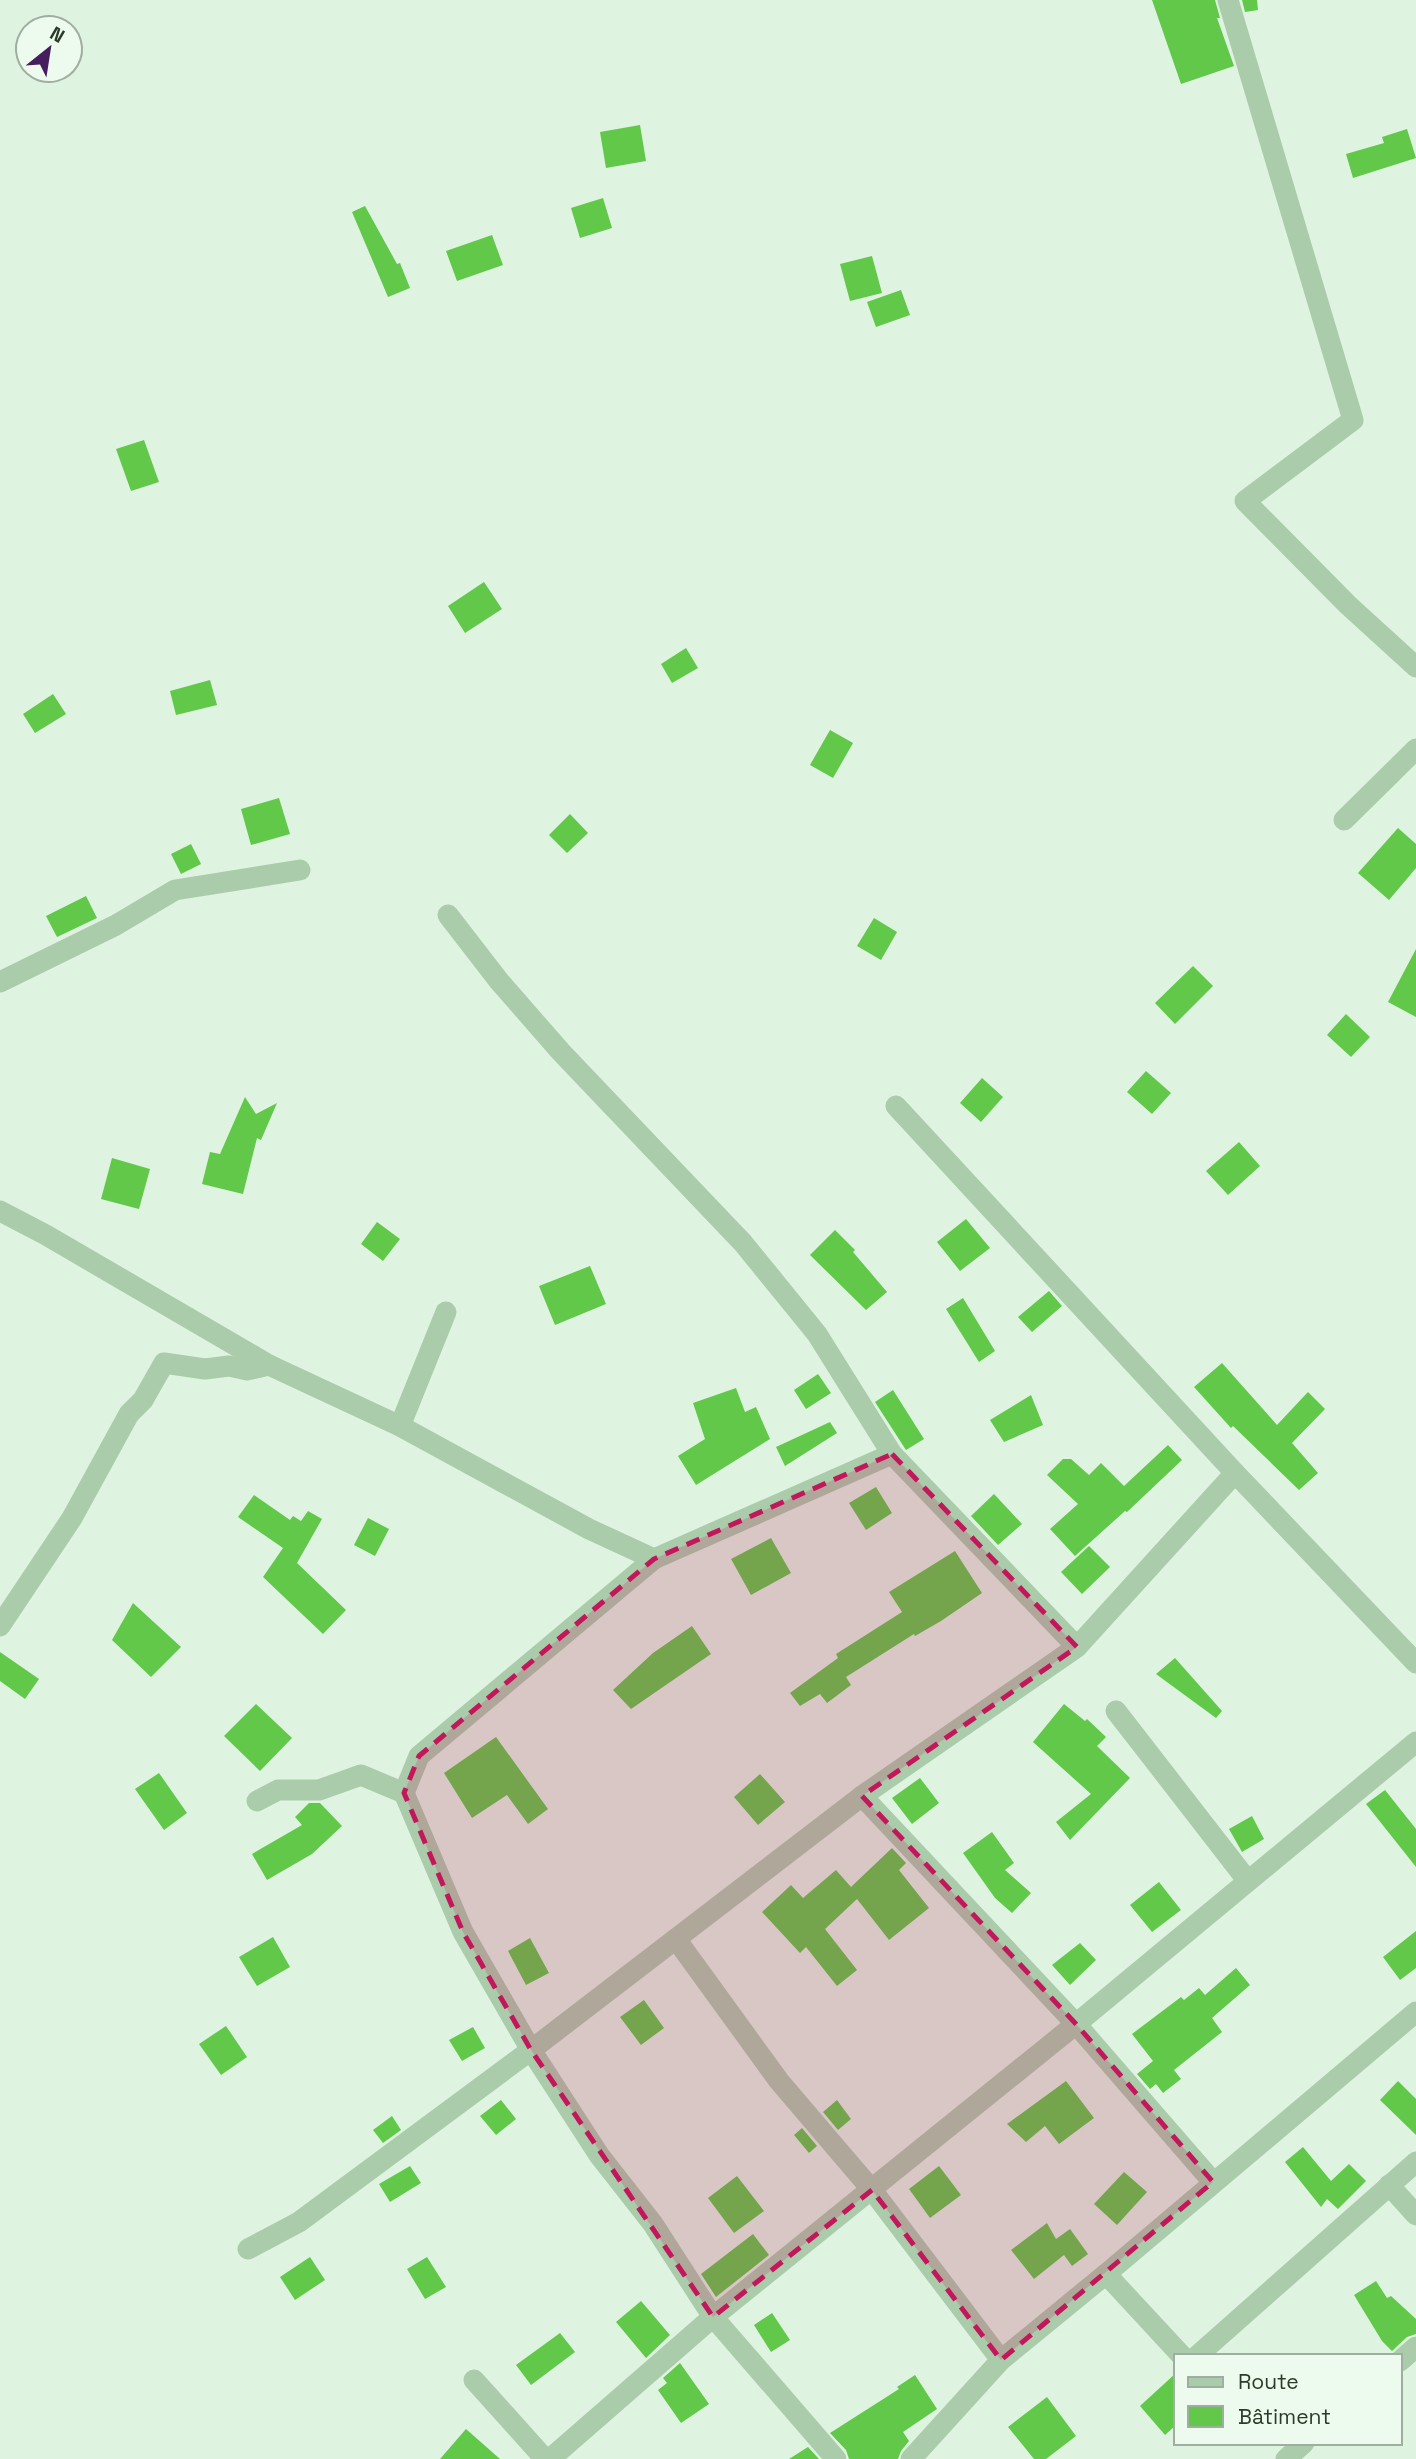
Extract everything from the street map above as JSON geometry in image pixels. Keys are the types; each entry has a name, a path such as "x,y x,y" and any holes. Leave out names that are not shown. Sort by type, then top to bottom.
{"street":[{"path":"1228,0 1353,419 1245,501 1348,605 1416,667"},
{"path":"1343,820 1416,749"},
{"path":"0,982 117,925 175,890 300,870"},
{"path":"448,915 499,981 561,1052 743,1243 817,1334 892,1454 1077,1647"},
{"path":"896,1106 1235,1474 1416,1663"},
{"path":"0,1211 269,1365 400,1426 589,1529 654,1559"},
{"path":"400,1426 446,1312"},
{"path":"0,1626 72,1518 129,1414 143,1400 164,1363 205,1369 229,1366 247,1370 269,1365"},
{"path":"404,1793 419,1756 654,1559 892,1454"},
{"path":"248,2249 299,2222 531,2050 862,1796 1077,1647 1235,1474"},
{"path":"1116,1711 1247,1880"},
{"path":"474,2381 547,2459 713,2317 1076,2024 1416,1742"},
{"path":"257,1801 278,1790 319,1790 361,1775 404,1793 463,1932 531,2050 599,2155 653,2224 713,2317 836,2459"},
{"path":"862,1796 1076,2024 1213,2182"},
{"path":"676,1939 779,2081 872,2190 1001,2360"},
{"path":"911,2459 1001,2360 1416,2012"},
{"path":"1199,2354 1416,2162"},
{"path":"1389,2185 1416,2216"},
{"path":"1106,2274 1180,2354"},
{"path":"1402,2359 1416,2347"},
{"path":"1286,2459 1302,2445"}],"highlighted area":[{"path":"892,1454 1077,1647 862,1796 1076,2024 1213,2182 1001,2360 872,2190 713,2317 531,2050 463,1932 404,1793 419,1756 654,1559"}],"building":[{"path":"1152,0 1215,0 1220,18 1217,18 1234,66 1181,84"},
{"path":"1242,0 1257,0 1258,10 1245,12"},
{"path":"640,125 646,161 606,168 600,132"},
{"path":"1407,129 1416,158 1353,178 1346,154 1384,143 1382,137"},
{"path":"603,198 612,228 580,238 571,208"},
{"path":"365,206 397,264 400,263 410,288 388,297 352,212"},
{"path":"492,235 503,265 457,281 446,251"},
{"path":"872,256 882,293 850,301 840,264"},
{"path":"901,290 910,315 876,327 867,302"},
{"path":"144,440 159,482 131,491 116,449"},
{"path":"484,582 502,609 465,633 448,606"},
{"path":"686,648 698,668 672,683 661,664"},
{"path":"210,680 217,705 176,715 170,691"},
{"path":"53,694 66,714 35,733 23,714"},
{"path":"830,730 853,743 833,778 810,765"},
{"path":"279,798 290,834 251,845 241,809"},
{"path":"570,814 588,833 567,853 549,835"},
{"path":"1398,828 1416,844 1416,868 1389,900 1358,873"},
{"path":"191,844 201,864 181,874 171,854"},
{"path":"86,896 97,918 57,937 46,916"},
{"path":"874,918 897,932 881,960 857,946"},
{"path":"1416,949 1416,1017 1388,1002"},
{"path":"1193,966 1213,986 1175,1024 1155,1003"},
{"path":"1346,1014 1370,1037 1351,1057 1327,1035"},
{"path":"1146,1071 1171,1093 1152,1114 1127,1092"},
{"path":"982,1078 1003,1097 981,1122 960,1103"},
{"path":"245,1097 256,1114 277,1103 261,1140 257,1138 243,1194 202,1184 210,1152 220,1154"},
{"path":"1239,1142 1260,1166 1228,1195 1206,1171"},
{"path":"112,1158 150,1169 139,1209 101,1199"},
{"path":"966,1219 990,1248 960,1271 937,1242"},
{"path":"377,1222 400,1239 383,1261 361,1244"},
{"path":"835,1230 855,1250 853,1252 887,1292 866,1310 810,1255"},
{"path":"590,1266 606,1304 555,1325 539,1286"},
{"path":"1049,1291 1062,1306 1032,1332 1018,1317"},
{"path":"963,1298 995,1351 979,1362 946,1309"},
{"path":"1222,1363 1277,1425 1308,1392 1325,1409 1292,1443 1318,1473 1299,1490 1233,1426 1231,1428 1194,1387"},
{"path":"818,1374 831,1393 806,1409 794,1390"},
{"path":"736,1388 745,1412 756,1407 770,1439 696,1485 678,1456 705,1439 693,1403"},
{"path":"893,1390 924,1439 906,1450 875,1402"},
{"path":"1031,1395 1043,1425 1004,1442 990,1420"},
{"path":"830,1422 837,1433 785,1466 776,1447"},
{"path":"1168,1445 1182,1460 1075,1556 1050,1529 1078,1504 1047,1475 1063,1459 1071,1459 1089,1475 1101,1463 1124,1486"},
{"path":"876,1487 892,1513 866,1530 849,1503"},
{"path":"994,1494 1022,1524 998,1545 971,1516"},
{"path":"254,1495 290,1520 293,1516 301,1521 308,1511 322,1519 297,1563 346,1610 323,1634 263,1577 283,1548 238,1517"},
{"path":"368,1518 389,1529 375,1556 354,1545"},
{"path":"771,1538 791,1573 751,1595 731,1559"},
{"path":"1089,1546 1110,1567 1082,1594 1061,1572"},
{"path":"955,1551 982,1593 941,1621 915,1636 914,1634 846,1677 851,1685 827,1703 820,1694 800,1706 790,1693 838,1658 836,1654 902,1612 889,1592"},
{"path":"133,1603 181,1647 151,1677 112,1640"},
{"path":"692,1626 711,1654 631,1709 613,1690 653,1653"},
{"path":"0,1652 39,1679 25,1699 0,1681"},
{"path":"1175,1658 1222,1711 1216,1718 1156,1674"},
{"path":"256,1704 292,1738 260,1771 224,1736"},
{"path":"1064,1704 1085,1721 1087,1719 1106,1737 1097,1746 1130,1778 1070,1840 1056,1822 1091,1794 1033,1742"},
{"path":"496,1737 548,1809 528,1824 507,1795 472,1818 444,1773"},
{"path":"159,1773 187,1813 164,1830 135,1789"},
{"path":"760,1774 785,1802 758,1825 734,1797"},
{"path":"920,1778 939,1803 912,1824 892,1798"},
{"path":"1385,1790 1416,1829 1416,1867 1366,1804"},
{"path":"309,1803 320,1803 342,1826 312,1854 267,1880 252,1854 302,1825 295,1817"},
{"path":"1252,1816 1264,1839 1242,1852 1229,1829"},
{"path":"992,1832 1014,1863 1005,1870 1031,1893 1012,1913 995,1898 963,1853"},
{"path":"892,1848 906,1863 899,1870 929,1908 889,1940 857,1899 825,1929 857,1970 837,1986 806,1947 800,1953 762,1912 791,1885 803,1898 836,1870 851,1887"},
{"path":"1159,1882 1181,1910 1152,1932 1130,1905"},
{"path":"1416,1931 1416,1968 1400,1980 1383,1957"},
{"path":"273,1937 290,1967 257,1986 239,1957"},
{"path":"530,1938 549,1973 526,1985 508,1951"},
{"path":"1080,1943 1096,1960 1070,1985 1052,1965"},
{"path":"1236,1968 1250,1985 1212,2018 1222,2032 1174,2070 1181,2079 1163,2093 1156,2084 1150,2089 1137,2074 1153,2061 1132,2034 1181,1997 1184,2000 1199,1988 1205,1995"},
{"path":"644,2000 664,2028 641,2045 620,2017"},
{"path":"226,2026 247,2057 221,2075 199,2044"},
{"path":"473,2027 485,2048 462,2061 449,2040"},
{"path":"1066,2081 1094,2118 1059,2144 1045,2126 1026,2142 1007,2124"},
{"path":"1398,2081 1416,2099 1416,2135 1380,2100"},
{"path":"501,2100 516,2119 496,2135 480,2116"},
{"path":"837,2100 851,2119 838,2130 823,2112"},
{"path":"392,2116 401,2130 383,2143 373,2130"},
{"path":"802,2128 817,2146 809,2153 794,2135"},
{"path":"1303,2147 1331,2181 1349,2164 1366,2181 1338,2209 1327,2199 1321,2207 1285,2162"},
{"path":"410,2166 421,2183 390,2202 379,2184"},
{"path":"939,2166 961,2195 930,2218 909,2189"},
{"path":"1124,2172 1147,2192 1117,2225 1094,2204"},
{"path":"737,2176 764,2211 734,2233 708,2198"},
{"path":"1047,2223 1056,2239 1070,2229 1088,2254 1072,2266 1064,2255 1034,2279 1011,2250"},
{"path":"753,2234 769,2255 716,2297 701,2274"},
{"path":"310,2257 325,2280 295,2300 280,2277"},
{"path":"427,2257 446,2287 425,2299 407,2269"},
{"path":"1376,2281 1387,2298 1391,2296 1416,2319 1416,2334 1407,2337 1392,2351 1382,2341 1354,2295"},
{"path":"641,2301 670,2335 646,2358 616,2322"},
{"path":"772,2313 790,2340 771,2352 754,2325"},
{"path":"560,2333 575,2352 531,2385 516,2365"},
{"path":"680,2363 709,2404 681,2423 658,2390 667,2383 663,2378"},
{"path":"915,2375 937,2409 903,2432 909,2441 898,2459 849,2459 846,2450 830,2433 899,2389 897,2387"},
{"path":"1174,2375 1174,2427 1165,2435 1140,2406"},
{"path":"1047,2397 1076,2436 1046,2459 1034,2459 1008,2427"},
{"path":"466,2429 500,2459 440,2459"},
{"path":"808,2447 819,2459 789,2459"}]}
